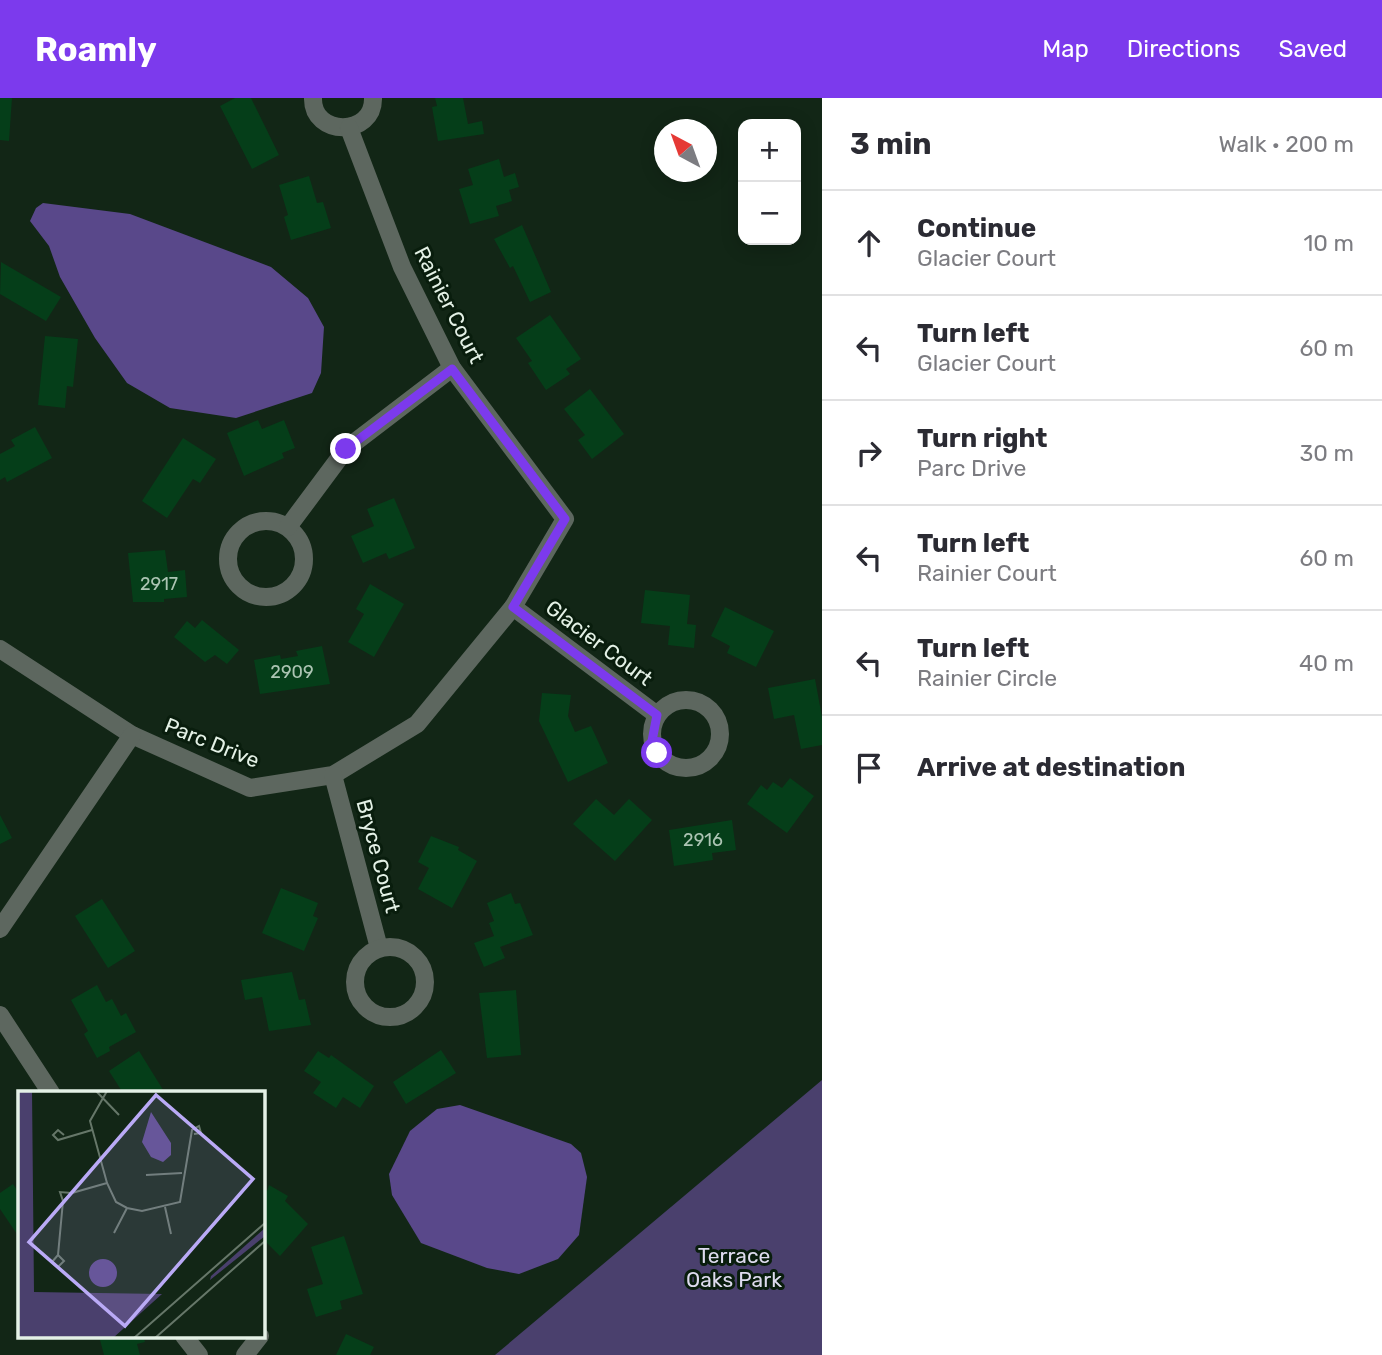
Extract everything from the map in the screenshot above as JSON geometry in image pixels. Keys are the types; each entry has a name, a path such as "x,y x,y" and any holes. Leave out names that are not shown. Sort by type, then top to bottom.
{"street":[{"path":"313,98 317,114 325,123 349,128 368,115 373,98"},
{"name":"Rainier Court","path":"349,128 402,267 452,369 565,519"},
{"path":"288,527 346,449 452,369"},
{"name":"Parc Drive","path":"0,649 132,735 250,788 333,775 418,724 513,607 565,519"},
{"path":"258,521 274,521 288,527 298,537 304,551 304,566 299,580 288,591 274,597 259,597 245,591 234,581 228,567 228,552 234,538 245,527 258,521"},
{"name":"Glacier Court","path":"513,607 657,715"},
{"path":"0,929 132,735"},
{"name":"Bryce Court","path":"333,775 379,948"},
{"path":"393,946 407,950 417,958 424,971 426,985 422,998 414,1009 401,1016 374,1014 363,1005 356,993 355,979 359,966 367,955 379,948 393,946"},
{"path":"0,1015 50,1091"},
{"path":"186,1338 199,1355"},
{"path":"245,1355 258,1338"}],"green space":[{"name":"Terrace Oaks Park","path":"822,1080 822,1355 495,1355"}],"shaded area":[{"path":"43,203 130,214 271,267 308,298 324,327 321,373 312,393 236,418 170,408 127,383 95,338 60,277 49,246 30,221 36,208"},
{"path":"460,1105 571,1144 581,1153 587,1177 579,1235 558,1259 519,1274 487,1268 421,1243 392,1195 389,1174 410,1131 437,1109"}],"building":[{"path":"0,98 12,98 9,141 0,140"},
{"path":"235,98 251,98 279,155 252,169 220,106"},
{"path":"435,98 463,98 468,124 482,121 484,134 438,141 432,107 437,106"},
{"path":"499,159 504,177 515,173 519,187 509,190 512,201 496,206 499,216 470,224 459,189 473,185 468,169"},
{"path":"309,176 317,203 323,202 331,228 291,240 284,217 288,215 279,185"},
{"path":"522,225 551,292 530,302 513,266 510,268 494,239"},
{"path":"1,262 61,297 46,321 0,294"},
{"path":"550,315 581,359 566,369 570,374 546,390 528,363 532,361 516,338"},
{"path":"45,336 78,339 73,387 67,386 65,408 38,405"},
{"path":"590,389 624,434 592,459 578,440 585,435 564,409"},
{"path":"258,420 262,429 284,420 295,448 282,453 284,458 244,476 227,433"},
{"path":"35,427 52,458 7,482 5,477 0,480 0,454 15,446 11,440"},
{"path":"183,438 216,459 200,483 193,479 167,518 142,501"},
{"path":"394,498 415,548 389,559 386,553 363,563 351,536 374,526 367,509"},
{"path":"165,550 168,572 185,570 187,597 164,599 164,602 133,602 128,553"},
{"path":"370,584 404,604 374,657 348,642 364,614 356,609"},
{"path":"645,590 690,595 687,624 696,625 694,648 668,645 670,626 641,623"},
{"path":"725,607 774,631 756,667 727,653 730,646 711,636"},
{"path":"202,620 239,650 227,664 215,655 205,662 174,637 187,621 195,628"},
{"path":"322,646 330,684 260,694 254,660 280,655 281,659 298,656 296,651"},
{"path":"815,679 822,717 822,745 801,749 794,715 774,719 768,688"},
{"path":"542,693 571,695 568,716 575,732 591,726 608,763 568,782 539,721"},
{"path":"790,778 814,796 787,833 747,804 761,785 767,790 773,782 782,788"},
{"path":"596,799 614,815 629,799 652,820 615,861 573,824"},
{"path":"0,815 12,838 0,844"},
{"path":"732,820 736,850 712,853 713,860 674,866 669,830"},
{"path":"431,836 459,847 458,850 477,861 452,908 418,889 429,868 418,862"},
{"path":"281,888 318,903 313,916 318,918 304,951 262,933"},
{"path":"511,893 515,904 520,903 533,935 500,947 505,958 484,967 474,943 494,936 489,923 494,921 487,903"},
{"path":"102,899 135,951 108,968 75,916"},
{"path":"292,972 299,1000 305,999 311,1025 269,1031 262,997 245,1000 241,980"},
{"path":"97,985 106,1002 112,999 121,1016 126,1013 136,1032 109,1047 110,1051 97,1058 84,1034 88,1031 71,1000"},
{"path":"516,990 521,1055 487,1058 479,993"},
{"path":"441,1050 456,1073 406,1104 393,1082"},
{"path":"139,1051 164,1091 122,1091 109,1071"},
{"path":"318,1051 329,1058 331,1055 374,1086 360,1108 343,1097 336,1108 313,1093 321,1082 304,1071"},
{"path":"13,1184 18,1192 18,1236 0,1209 0,1193"},
{"path":"269,1185 288,1196 285,1201 308,1224 280,1256 264,1240 264,1190 267,1191"},
{"path":"344,1236 363,1294 340,1301 342,1309 316,1317 307,1289 323,1284 311,1247"},
{"path":"346,1334 374,1347 370,1355 336,1355"},
{"path":"100,1338 144,1338 145,1342 137,1344 140,1355 104,1355"}],"route":[{"path":"346,449 452,369 565,519 513,607 657,715 652,728 652,741 657,753"}]}
